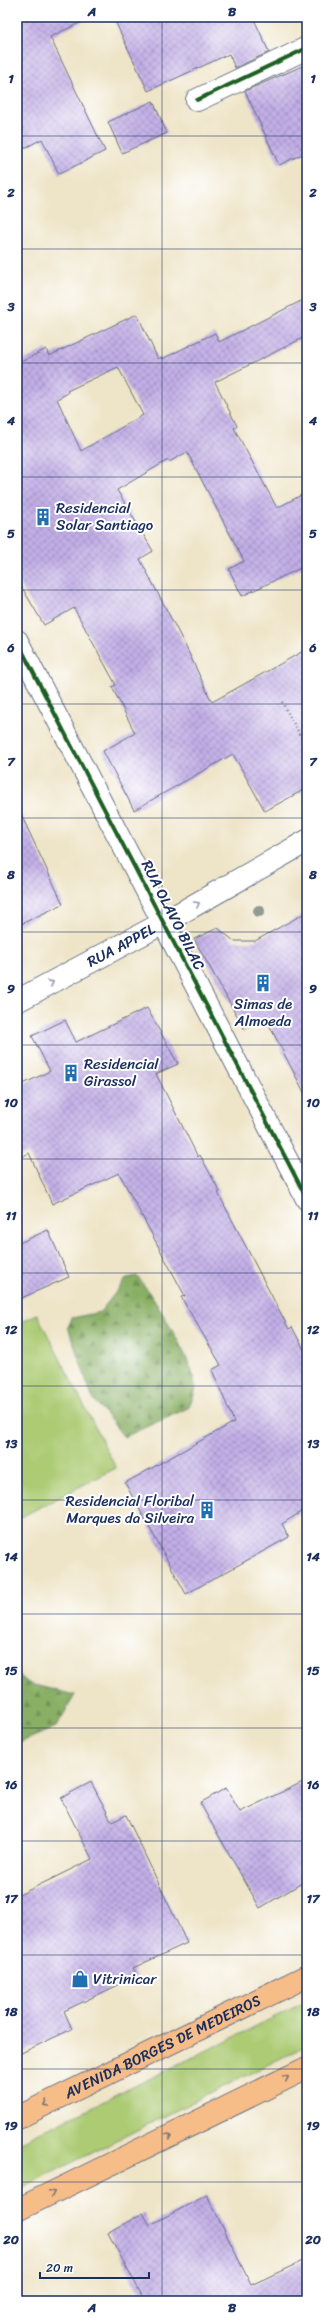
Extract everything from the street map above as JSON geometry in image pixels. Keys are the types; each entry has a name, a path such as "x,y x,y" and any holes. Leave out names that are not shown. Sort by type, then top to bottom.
{"main road":[{"name":"AVENIDA BORGES DE MEDEIROS","path":"17,2118 307,1976"},
{"path":"17,2210 307,2068"}],"street":[{"path":"197,100 307,48"},
{"name":"RUA OLAVO BILAC","path":"17,641 307,1199"},
{"name":"RUA APPEL","path":"17,1001 163,923 307,841"}],"path":[{"path":"282,702 307,748"},
{"path":"302,715 307,724"}],"green space":[{"path":"137,1276 174,1332 183,1350 195,1381 195,1392 188,1408 124,1437 92,1397 68,1327 72,1318 100,1312 127,1278"},
{"path":"37,1314 116,1468 21,1517 17,1509 17,1324"},
{"path":"17,1674 30,1684 75,1695 56,1727 17,1744"},
{"path":"307,2001 307,2045 17,2190 17,2144"}],"building":[{"path":"17,17 92,17 50,37 105,151 59,174 42,139 17,152"},
{"path":"113,17 253,17 269,52 235,68 229,54 148,91"},
{"path":"307,64 307,152 279,165 245,91"},
{"path":"153,101 167,133 122,153 108,122"},
{"path":"307,298 307,336 215,382 237,426 234,428 277,508 307,492 307,565 242,596 229,569 244,561 187,452 169,462 168,460 117,490 153,551 140,559 185,645 212,702 307,649 307,788 265,811 233,754 134,810 103,751 135,733 112,687 116,685 74,608 44,625 17,579 17,364 46,349 49,356 137,314 158,359 161,357 162,359 215,333 219,342","holes":["118,367 143,415 81,451 57,399 68,393 67,391"]},
{"path":"17,806 63,904 17,926"},
{"name":"Simas de Almoeda","path":"307,912 307,1098 266,1019 245,1030 194,939 218,928 234,941 255,941"},
{"path":"147,1008 178,1064 156,1074 198,1157 200,1155 220,1192 218,1193 289,1329 292,1327 307,1355 307,1508 282,1524 289,1537 186,1594 125,1483 234,1422 212,1370 221,1365 181,1297 185,1296 119,1173 52,1204 29,1153 17,1159 17,1087 50,1071 32,1036 65,1020 76,1042"},
{"path":"48,1230 69,1277 17,1300 17,1244"},
{"path":"307,1780 307,1880 260,1908 200,1803 226,1788 240,1812"},
{"path":"91,1782 112,1822 126,1815 187,1943 133,1968 137,1976 64,2011 72,2029 17,2055 17,1896 92,1859 61,1798"},
{"path":"207,2195 251,2285 307,2259 307,2301 145,2301 108,2233 143,2213 150,2225"}],"cycle path":[{"path":"197,100 307,48"},
{"path":"17,641 307,1199"}],"place":[{"name":"Residencial Solar Santiago","path":"43,517"},
{"name":"Simas de Almoeda","path":"263,983"},
{"name":"Residencial Girassol","path":"71,1073"},
{"name":"Residencial Floribal Marques da Silveira","path":"207,1510"},
{"name":"Vitrinicar","path":"80,1979"}]}
